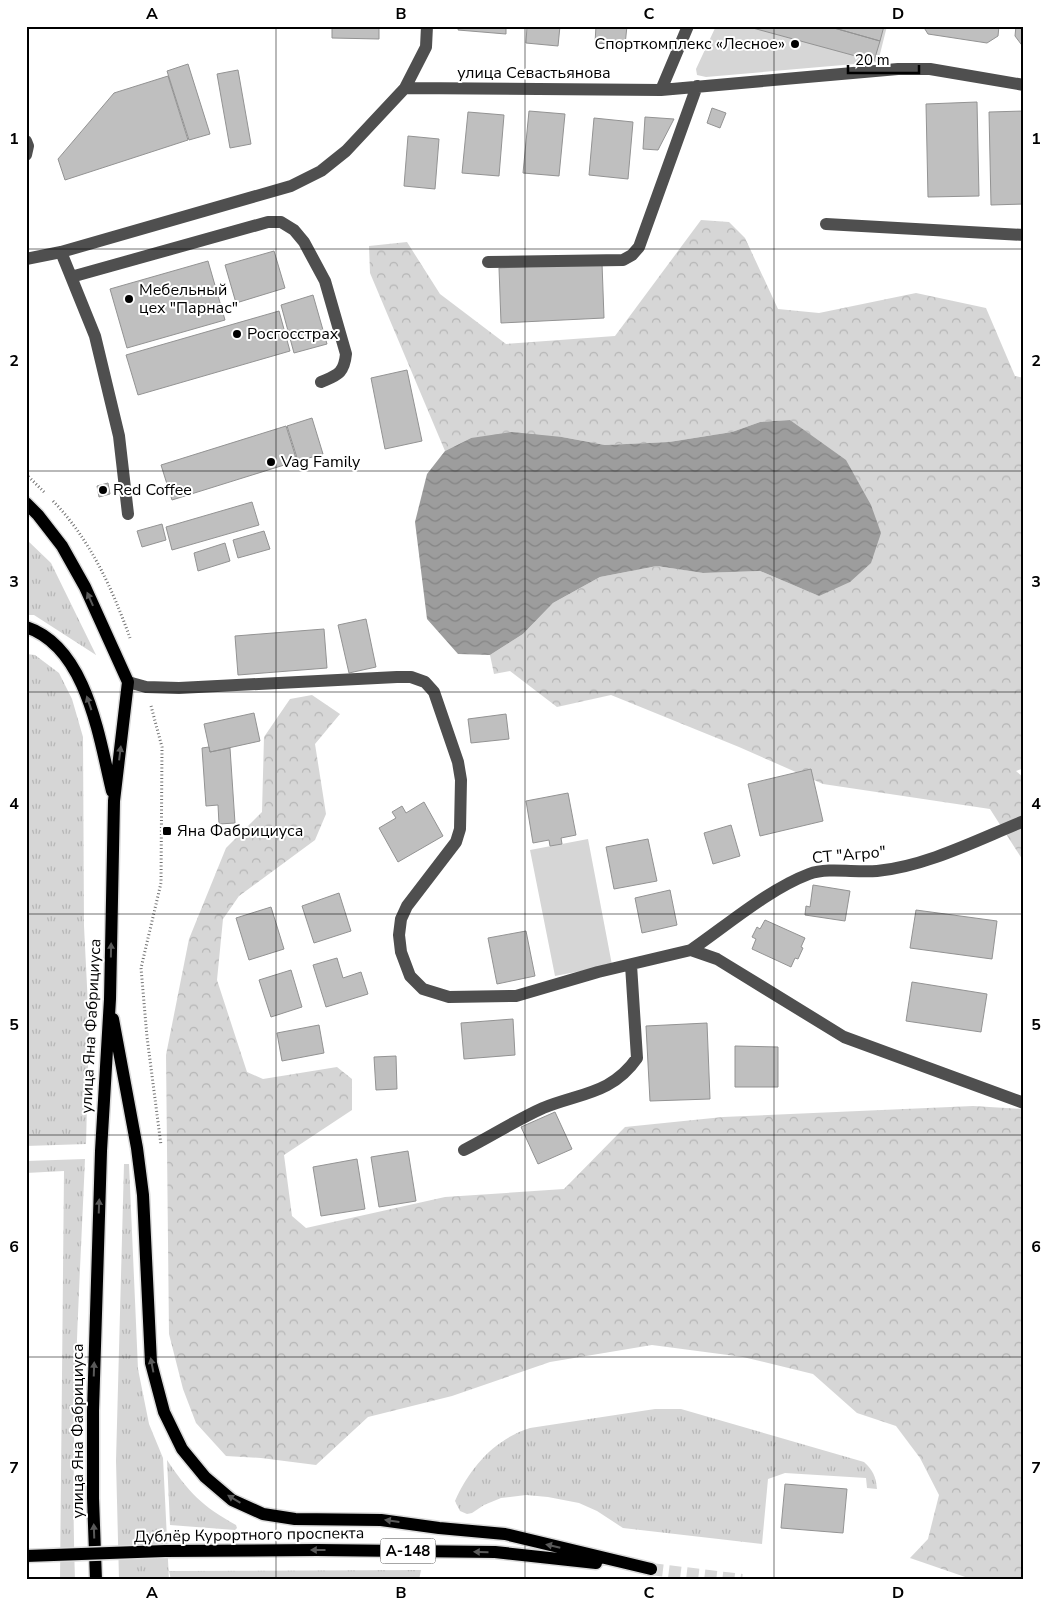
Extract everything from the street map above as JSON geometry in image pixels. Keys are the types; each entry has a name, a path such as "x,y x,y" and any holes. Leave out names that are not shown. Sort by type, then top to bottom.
{"main road":[{"path":"26,502 62,546 85,586 128,682"},
{"name":"А-148","path":"26,627 36,631 54,644 71,665 83,685 95,721 114,801"},
{"name":"улица Яна Фабрициуса","path":"96,1580 93,1498 93,1411 101,1151 110,999 114,801 128,682"},
{"name":"Дублёр Курортного проспекта","path":"26,1556 165,1551 495,1552 651,1569 505,1534 381,1520 295,1519 263,1514 232,1500 204,1477 182,1449 164,1412 151,1364 137,1148 110,999"}],"street":[{"path":"26,259 62,252 291,186 320,170 346,151 405,88 426,47 428,26"},
{"path":"661,90 688,26"},
{"name":"улица Севастьянова","path":"405,88 661,90 898,69 930,69 1024,85"},
{"path":"488,262 622,260 632,255 639,248 697,86"},
{"path":"71,277 268,222 281,222 294,230 304,242 324,281 346,354 342,372 321,382"},
{"path":"826,224 1024,235"},
{"path":"62,252 95,336 119,436 128,514"},
{"path":"128,682 146,687 179,688 397,677 411,677 425,682 434,692 458,762 461,780 460,828 456,842 407,906 401,919 399,935 401,952 410,976 423,989 448,997 516,996 598,972 691,950 717,959 844,1037 1024,1103"},
{"name":"СТ \"Агро\"","path":"691,950 795,879 812,873 877,871 898,867 940,856 1024,821"},
{"path":"464,1150 542,1109 610,1084 628,1070 637,1058 630,965"}],"green space":[{"name":"Спорткомплекс «Лесное»","path":"716,26 887,26 878,62 706,77 697,75 696,69"},
{"path":"701,220 729,222 745,238 778,309 819,313 916,293 986,308 1015,376 1024,378 1024,768 1016,771 1024,778 1024,862 990,809 823,784 739,747 611,695 557,707 510,671 494,674 490,655 523,634 553,603 600,577 657,566 703,573 760,571 819,596 812,437 790,420 760,422 732,432 669,442 605,445 562,437 471,438 445,451 370,273 369,246 407,242 440,294 506,344 615,336"},
{"path":"26,539 51,563 96,655 34,615 26,615"},
{"path":"26,654 35,655 59,673 72,699 83,737 84,926 89,1026 86,1144 26,1146"},
{"path":"312,695 340,714 315,744 326,814 315,840 239,896 223,919 217,980 247,1072 263,1079 337,1067 352,1079 352,1110 284,1155 292,1216 306,1228 445,1197 564,1189 625,1127 723,1117 973,1106 1024,1109 1024,1580 974,1580 910,1558 928,1539 939,1495 920,1458 896,1426 857,1413 813,1374 743,1357 652,1345 550,1362 452,1396 368,1417 316,1465 226,1456 196,1423 183,1389 169,1334 166,1055 189,939 226,848 262,812 264,737 290,699"},
{"path":"588,839 612,965 555,976 530,850"},
{"path":"85,1159 74,1422 75,1580 60,1580 64,1171 26,1173 26,1161"},
{"path":"124,1164 129,1164 138,1369 149,1424 163,1458 169,1580 119,1580 116,1461"},
{"path":"655,1409 681,1409 864,1462 874,1474 877,1489 867,1488 866,1478 785,1473 768,1479 762,1544 623,1528 597,1511 579,1503 548,1497 526,1495 501,1498 467,1514 460,1511 455,1501 468,1477 485,1456 506,1439 517,1433 530,1428"},
{"path":"167,1460 197,1498 236,1525 237,1528 235,1530 170,1525"},
{"path":"421,1570 419,1580 171,1580 169,1571"}],"water":[{"path":"790,420 846,460 871,505 881,533 871,563 850,582 819,596 760,571 703,573 657,566 600,577 553,603 523,634 490,655 458,654 427,619 415,522 427,474 445,451 471,438 512,432 562,437 605,445 669,442 732,432 760,422"}],"building":[{"path":"332,26 379,26 379,39 332,38"},
{"path":"459,26 506,26 506,34 458,30"},
{"path":"527,26 560,26 558,46 526,43"},
{"path":"596,26 627,26 625,45 595,43"},
{"path":"827,26 884,26 880,41"},
{"path":"827,26 880,41 874,61 749,27"},
{"path":"923,26 999,26 998,36 987,43 928,34"},
{"path":"1016,26 1024,26 1024,48 1015,36"},
{"path":"188,64 210,134 189,140 167,71"},
{"path":"238,70 251,144 230,148 217,74"},
{"path":"168,76 188,140 65,180 58,159 114,93"},
{"path":"977,102 979,196 928,197 926,104"},
{"path":"712,108 726,113 720,128 707,123"},
{"path":"529,111 565,114 559,176 523,173"},
{"path":"1024,111 1024,204 991,205 989,112"},
{"path":"468,112 504,115 499,176 462,173"},
{"path":"645,117 674,119 658,150 643,149"},
{"path":"594,118 633,122 628,179 589,175"},
{"path":"408,136 439,139 435,189 404,186"},
{"path":"274,251 285,288 236,303 225,265"},
{"path":"208,261 225,320 127,348 110,289"},
{"path":"602,263 604,318 501,323 499,268"},
{"path":"313,295 327,344 294,353 281,305"},
{"path":"279,311 290,351 138,395 126,355"},
{"path":"407,370 422,441 385,449 371,378"},
{"path":"312,418 323,454 298,461 287,426"},
{"path":"286,426 297,461 172,500 161,465"},
{"name":"Red Coffee","path":"108,483 110,494 99,497 97,486"},
{"path":"252,502 259,525 172,550 166,527"},
{"path":"162,524 166,540 142,547 137,531"},
{"path":"264,531 270,549 238,558 233,540"},
{"path":"225,543 230,561 198,571 194,553"},
{"path":"366,619 376,667 349,673 338,625"},
{"path":"324,629 327,668 238,675 235,636"},
{"path":"254,713 260,741 210,752 204,724"},
{"path":"506,714 509,739 471,743 468,719"},
{"path":"209,747 210,752 230,748 235,823 219,824 218,805 206,806 202,748"},
{"path":"811,769 823,821 760,836 748,784"},
{"path":"568,793 576,835 561,838 562,844 550,846 549,840 533,843 526,801"},
{"path":"424,802 443,836 398,862 379,828 396,818 392,812 402,806 406,813"},
{"path":"731,825 740,856 713,864 704,833"},
{"path":"648,839 657,881 614,889 606,847"},
{"path":"813,885 850,891 845,921 805,915 806,906 810,907"},
{"path":"670,890 677,925 642,933 635,898"},
{"path":"339,893 351,931 314,943 302,906"},
{"path":"271,907 284,949 249,960 236,918"},
{"path":"916,910 997,921 992,959 910,948"},
{"path":"765,920 805,938 798,959 795,958 791,967 752,949 756,939 752,937 757,927 760,929"},
{"path":"526,931 535,976 497,984 488,938"},
{"path":"337,958 343,978 361,972 368,994 326,1007 313,965"},
{"path":"291,970 302,1007 271,1017 259,980"},
{"path":"912,982 987,994 981,1032 906,1021"},
{"path":"513,1019 515,1055 464,1059 461,1023"},
{"path":"707,1023 710,1099 650,1101 646,1026"},
{"path":"319,1025 324,1053 282,1061 277,1033"},
{"path":"735,1046 778,1047 778,1087 735,1087"},
{"path":"396,1056 397,1089 376,1090 374,1057"},
{"path":"555,1112 572,1149 538,1164 521,1127"},
{"path":"408,1151 416,1201 379,1207 371,1157"},
{"path":"357,1159 365,1209 321,1216 313,1167"},
{"path":"785,1484 847,1489 843,1533 781,1528"}],"tunnel":[{"path":"651,1569 742,1580"}],"place":[{"name":"Спорткомплекс «Лесное»","path":"795,44"},
{"name":"Мебельный цех \"Парнас\"","path":"129,299"},
{"name":"Росгосстрах","path":"237,334"},
{"name":"Vag Family","path":"271,462"},
{"name":"Red Coffee","path":"103,490"},
{"name":"Яна Фабрициуса","path":"167,831"}]}
